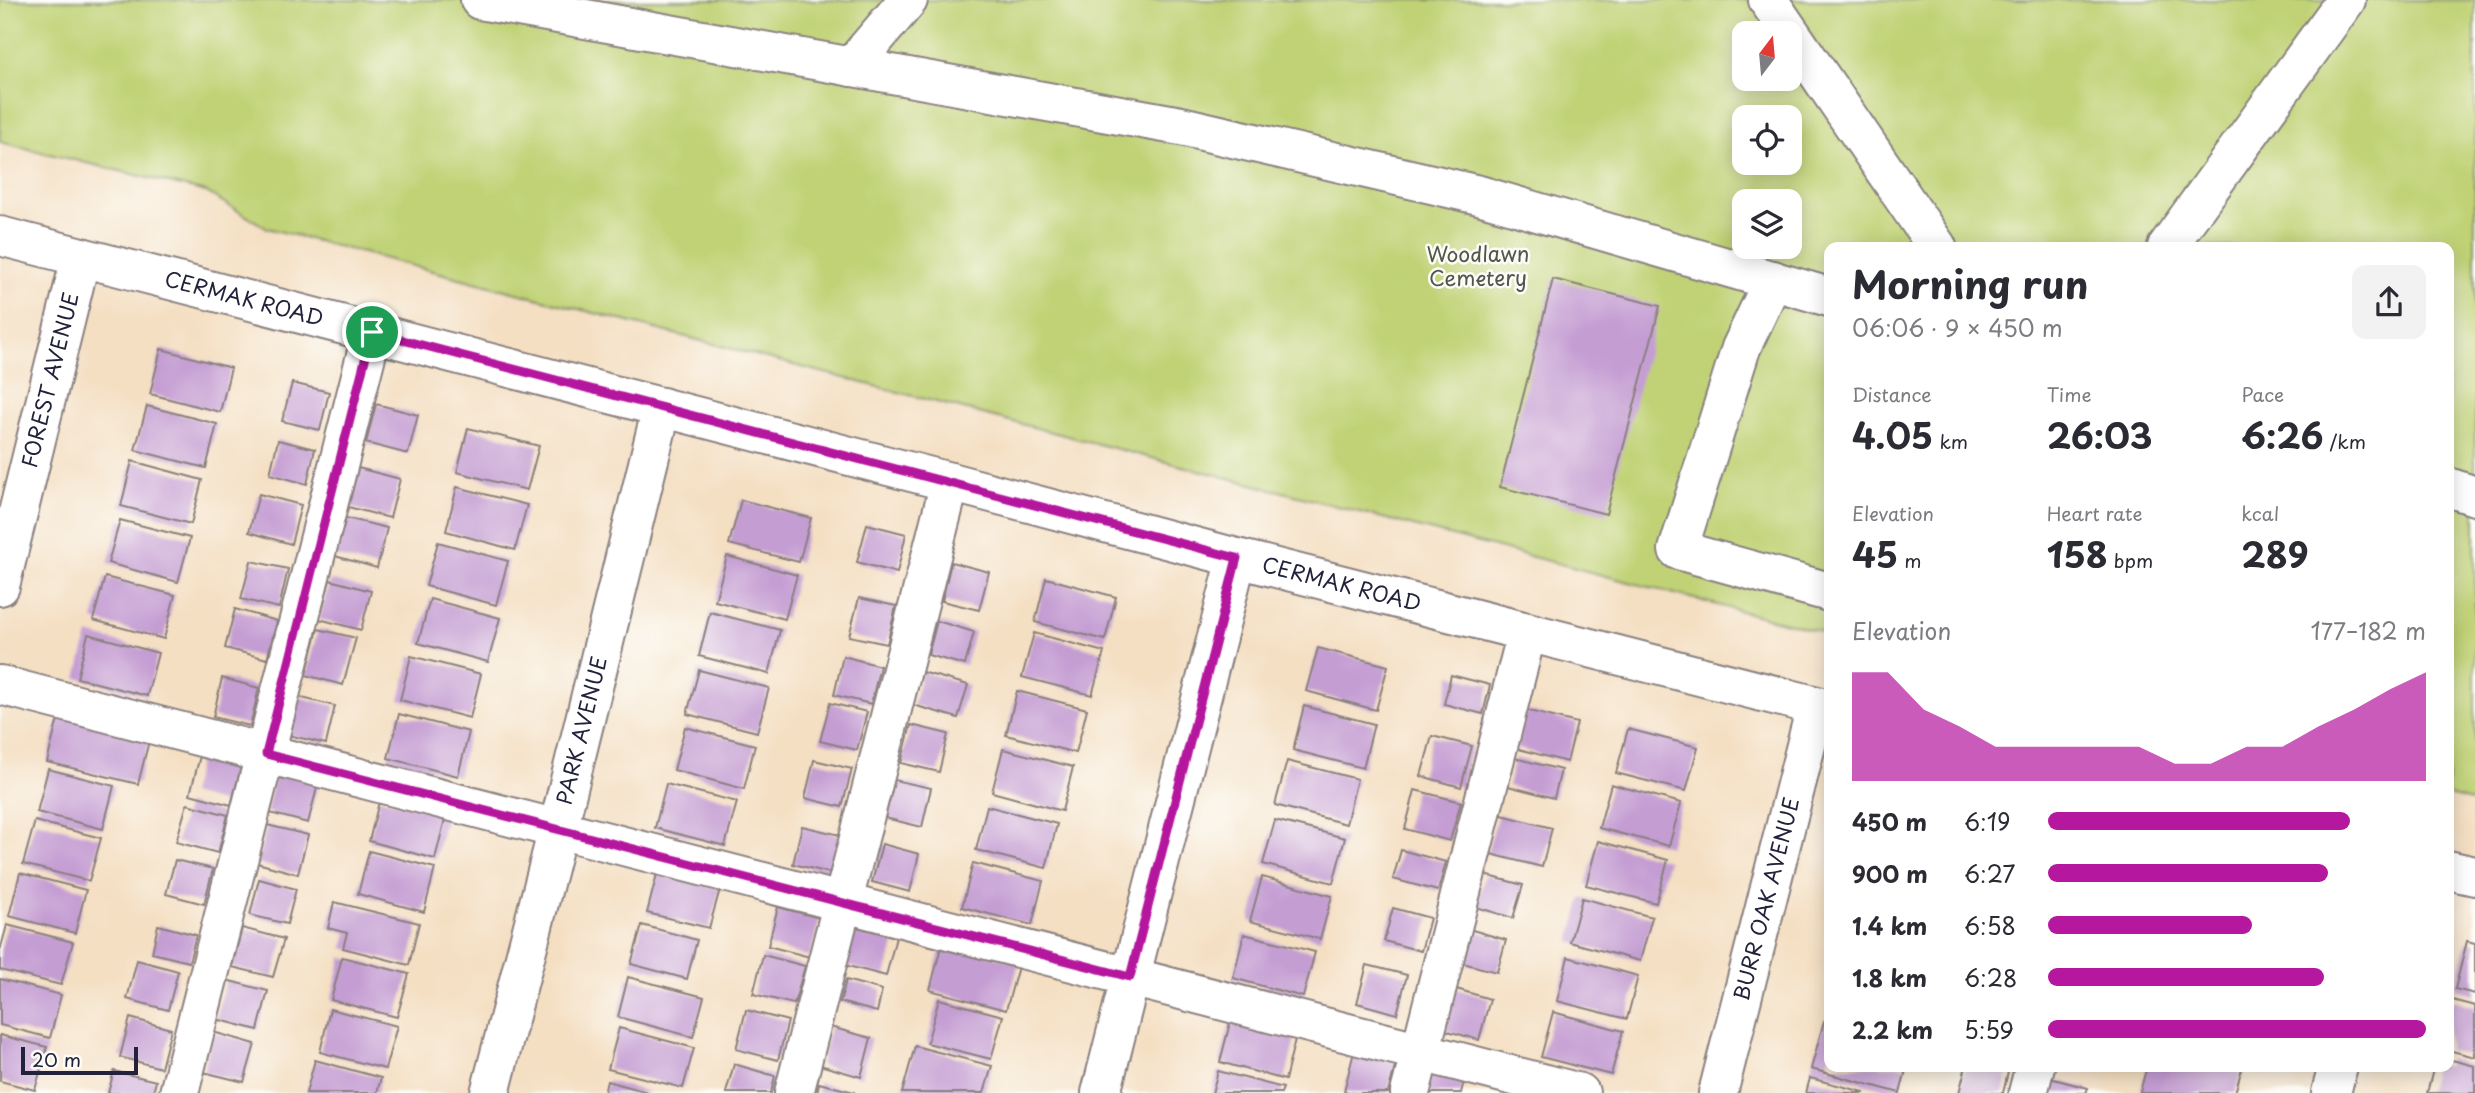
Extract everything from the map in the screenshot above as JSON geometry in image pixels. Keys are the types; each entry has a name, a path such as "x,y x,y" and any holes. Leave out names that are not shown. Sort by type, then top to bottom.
{"street":[{"path":"851,67 908,0"},
{"path":"1768,0 1934,242"},
{"path":"2171,242 2346,0"},
{"path":"500,2 1181,126 1479,195 1824,295"},
{"name":"CERMAK ROAD","path":"0,236 1823,708"},
{"name":"FOREST AVENUE","path":"0,586 5,542 81,257"},
{"path":"1773,280 1741,348 1678,550 1824,591"},
{"path":"179,1093 372,332"},
{"name":"PARK AVENUE","path":"490,1093 662,407"},
{"path":"2454,469 2475,464"},
{"path":"794,1093 950,482"},
{"path":"2454,490 2475,496"},
{"path":"1101,1093 1237,558"},
{"path":"1410,1093 1527,632"},
{"path":"0,685 1580,1093"},
{"name":"BURR OAK AVENUE","path":"1718,1093 1823,708"},
{"path":"2454,871 2475,876"},
{"path":"2028,1093 2033,1072"},
{"path":"2331,1093 2336,1072"}],"green space":[{"name":"Woodlawn Cemetery","path":"0,0 2475,0 2475,802 2454,797 2454,242 1824,242 1824,633 267,228 206,192 0,142"}],"building":[{"path":"1553,279 1660,306 1606,514 1500,487"},
{"path":"161,349 231,368 220,412 150,394"},
{"path":"292,383 329,392 320,430 282,421"},
{"path":"376,404 418,415 408,454 366,443"},
{"path":"147,406 217,424 206,468 135,450"},
{"path":"468,428 539,446 527,490 457,472"},
{"path":"278,440 315,449 307,484 270,474"},
{"path":"132,461 202,480 191,524 121,506"},
{"path":"358,468 400,479 390,518 348,507"},
{"path":"457,487 527,505 515,550 446,531"},
{"path":"259,494 301,505 291,544 249,532"},
{"path":"741,500 811,518 799,562 729,544"},
{"path":"346,518 387,528 377,568 335,556"},
{"path":"120,520 190,538 178,582 108,563"},
{"path":"867,524 906,534 897,573 857,562"},
{"path":"438,542 508,561 496,605 426,586"},
{"path":"727,556 797,575 785,619 715,601"},
{"path":"251,561 288,569 279,608 241,599"},
{"path":"951,562 989,572 979,610 942,601"},
{"path":"105,577 175,595 164,639 93,620"},
{"path":"1046,578 1116,597 1105,640 1035,622"},
{"path":"330,580 371,591 361,630 319,619"},
{"path":"859,598 896,606 887,644 849,636"},
{"path":"430,599 500,618 488,662 418,643"},
{"path":"235,609 277,621 267,659 225,648"},
{"path":"710,612 780,630 769,674 699,656"},
{"path":"937,621 974,632 965,665 928,655"},
{"path":"318,629 356,638 343,685 306,675"},
{"path":"1034,633 1104,652 1092,695 1022,677"},
{"path":"88,634 158,653 147,696 77,678"},
{"path":"1318,648 1388,666 1376,710 1306,691"},
{"path":"411,656 481,674 470,718 400,700"},
{"path":"843,656 880,666 871,704 834,695"},
{"path":"699,670 769,688 757,732 687,714"},
{"path":"922,672 968,685 958,718 913,705"},
{"path":"1451,675 1490,685 1483,714 1444,704"},
{"path":"222,678 259,688 250,726 213,717"},
{"path":"1017,691 1087,709 1076,753 1006,735"},
{"path":"298,697 335,706 326,744 288,735"},
{"path":"830,703 867,712 857,750 820,741"},
{"path":"1304,706 1374,724 1363,768 1293,750"},
{"path":"1525,710 1577,723 1567,762 1515,748"},
{"path":"399,714 469,732 458,776 388,758"},
{"path":"59,715 150,737 138,784 47,762"},
{"path":"911,725 948,734 939,772 901,763"},
{"path":"685,727 755,745 744,789 674,770"},
{"path":"1628,729 1698,747 1686,791 1616,773"},
{"path":"1432,736 1472,746 1461,787 1421,776"},
{"path":"1003,749 1073,767 1062,811 992,792"},
{"path":"200,756 241,767 231,805 190,794"},
{"path":"1515,758 1561,770 1554,798 1508,786"},
{"path":"814,760 852,769 842,807 805,798"},
{"path":"1287,761 1357,779 1346,824 1275,805"},
{"path":"48,769 114,786 103,829 37,812"},
{"path":"276,773 318,784 308,823 266,812"},
{"path":"894,780 931,788 922,827 885,818"},
{"path":"666,784 737,802 725,846 655,828"},
{"path":"1611,784 1681,803 1669,846 1599,828"},
{"path":"1415,790 1461,802 1450,841 1405,829"},
{"path":"380,798 446,815 435,859 369,841"},
{"path":"187,804 228,815 218,853 176,842"},
{"path":"987,806 1057,824 1046,868 976,850"},
{"path":"1498,814 1552,828 1542,867 1487,853"},
{"path":"1275,820 1345,838 1333,883 1263,864"},
{"path":"35,821 101,838 89,881 23,864"},
{"path":"267,825 308,835 298,874 257,863"},
{"path":"802,826 840,835 830,873 793,864"},
{"path":"1598,841 1668,860 1656,903 1586,885"},
{"path":"882,844 919,854 910,892 872,882"},
{"path":"1401,850 1446,862 1438,891 1393,879"},
{"path":"369,851 435,868 424,912 358,894"},
{"path":"175,860 213,869 204,904 166,894"},
{"path":"973,863 1043,881 1032,925 962,907"},
{"path":"20,873 86,890 75,933 9,916"},
{"path":"657,874 720,889 709,928 647,913"},
{"path":"1485,875 1523,885 1513,918 1476,907"},
{"path":"1262,877 1332,896 1320,939 1250,921"},
{"path":"259,879 296,889 287,924 250,915"},
{"path":"1582,898 1652,917 1640,961 1570,942"},
{"path":"334,902 419,923 409,965 343,948 347,933 328,928"},
{"path":"778,907 820,918 810,957 768,946"},
{"path":"1393,908 1430,918 1421,951 1384,941"},
{"path":"7,925 73,942 61,985 0,970 0,951"},
{"path":"158,925 196,935 189,962 152,953"},
{"path":"642,925 697,940 687,979 631,964"},
{"path":"854,926 896,937 886,976 844,965"},
{"path":"242,928 284,939 273,977 232,967"},
{"path":"1469,929 1506,940 1497,972 1459,962"},
{"path":"1244,934 1315,952 1303,997 1233,978"},
{"path":"2467,941 2475,943 2475,994 2455,989"},
{"path":"942,943 1019,963 1006,1010 930,990"},
{"path":"763,955 805,966 794,1004 753,994"},
{"path":"342,957 409,974 397,1017 331,1000"},
{"path":"1568,957 1638,976 1627,1019 1557,1001"},
{"path":"137,960 178,971 168,1010 127,999"},
{"path":"1367,965 1407,975 1397,1014 1357,1003"},
{"path":"628,977 704,997 693,1037 618,1017"},
{"path":"0,979 61,995 50,1038 0,1025"},
{"path":"226,980 268,991 258,1030 216,1019"},
{"path":"846,980 882,990 877,1012 840,1002"},
{"path":"1453,988 1490,999 1479,1040 1441,1029"},
{"path":"939,999 1003,1016 991,1059 927,1043"},
{"path":"2454,1001 2475,1006 2475,1057 2454,1052"},
{"path":"330,1009 397,1026 385,1069 320,1052"},
{"path":"746,1010 788,1021 778,1060 736,1049"},
{"path":"1553,1012 1623,1031 1611,1075 1541,1057"},
{"path":"130,1018 171,1029 161,1068 120,1057"},
{"path":"1231,1019 1296,1035 1285,1080 1220,1062"},
{"path":"1824,1021 1824,1072 1905,1072 1900,1093 1811,1069"},
{"path":"830,1027 871,1038 861,1077 820,1065"},
{"path":"619,1028 694,1048 683,1088 608,1069"},
{"path":"213,1032 255,1044 244,1082 203,1072"},
{"path":"0,1035 47,1047 35,1090 0,1081"},
{"path":"915,1046 992,1066 984,1093 902,1093"},
{"path":"1354,1052 1396,1063 1388,1093 1344,1091"},
{"path":"315,1060 381,1078 377,1093 306,1093"},
{"path":"2454,1061 2475,1066 2475,1093 2427,1093 2432,1072 2454,1072"},
{"path":"734,1064 775,1076 771,1093 726,1093"},
{"path":"114,1071 156,1081 153,1093 108,1093"},
{"path":"1218,1071 1283,1088 1281,1093 1212,1093"},
{"path":"1430,1072 1464,1081 1461,1093 1424,1093"},
{"path":"1964,1072 2008,1072 2003,1093 1959,1093"},
{"path":"2145,1072 2241,1072 2235,1093 2140,1092"},
{"path":"2046,1077 2088,1088 2086,1093 2042,1093"},
{"path":"1810,1078 1864,1092 1864,1093 1806,1093"},
{"path":"607,1081 648,1092 648,1093 604,1093"},
{"path":"819,1083 854,1092 854,1093 817,1093"}],"route":[{"path":"372,332 1237,558 1130,977 266,754 372,332"}]}
